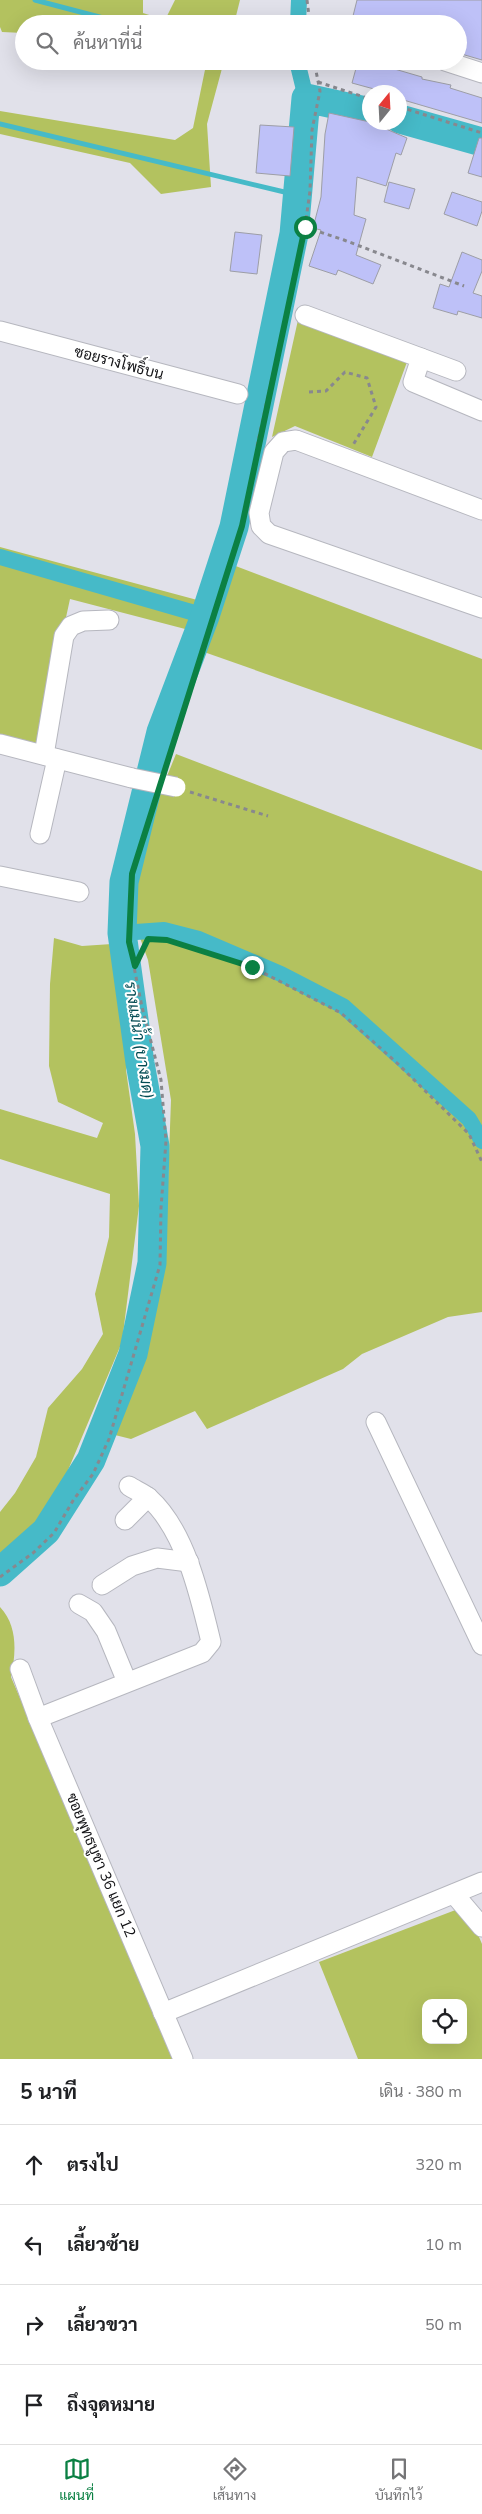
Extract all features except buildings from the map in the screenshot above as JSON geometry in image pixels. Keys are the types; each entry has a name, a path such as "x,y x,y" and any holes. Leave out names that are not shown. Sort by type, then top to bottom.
{"street":[{"path":"467,68 482,73"},
{"path":"305,315 456,371"},
{"name":"ซอยรางโพธิ์บน","path":"1,337 238,394"},
{"path":"421,358 413,382 482,411"},
{"path":"482,510 296,440 283,442 274,452 259,513 262,526 269,534 282,540 482,608"},
{"path":"40,834 64,636 70,626 83,622 109,620"},
{"path":"0,744 132,778 169,781"},
{"path":"0,876 79,892"},
{"path":"376,1422 480,1635"},
{"path":"38,1718 202,1653 211,1642 189,1562 162,1512 148,1497 129,1486"},
{"path":"125,1520 148,1497"},
{"path":"102,1585 132,1566 157,1558 189,1562"},
{"path":"79,1604 93,1612 106,1631 128,1682"},
{"name":"ซอยพุทธบูชา 36 แยก 12","path":"20,1669 38,1718 183,2059"},
{"path":"163,2012 482,1882"},
{"path":"454,1894 482,1927"}],"path":[{"path":"307,0 309,15"},
{"path":"255,454 305,227 310,191 314,117 320,91 316,70"},
{"path":"318,82 362,96"},
{"path":"407,109 482,132"},
{"path":"305,227 464,286"},
{"path":"309,392 326,391 345,372 367,378 376,407 354,444 348,460"},
{"path":"243,517 169,781 268,816"},
{"path":"0,1577 33,1553 54,1533 74,1499 94,1474 109,1439 160,1265 161,1208 166,1141 163,1106 160,1080 142,1007 129,941 133,898 132,874 156,794"},
{"path":"135,966 148,939 167,940 252,967 341,1013 397,1063 469,1134 482,1162"}],"green space":[{"path":"0,0 143,0 143,13 149,15 15,15 15,33 2,32 0,27"},
{"path":"175,0 240,0 236,15 168,15"},
{"path":"205,70 222,70 207,124 211,187 161,194 130,163 0,134 0,111 175,140 193,128"},
{"path":"298,320 407,362 372,457 295,426 272,437"},
{"path":"0,547 201,601 189,630 70,599 38,746 0,737"},
{"path":"233,565 482,659 482,750 204,652"},
{"path":"176,754 482,871 482,1312 448,1317 362,1354 343,1369 207,1429 195,1411 131,1439 107,1433 122,1410 165,1264 171,1100 148,960 135,924 138,869 159,796"},
{"path":"54,938 82,946 112,944 131,1051 126,1070 135,1134 139,1206 122,1342 55,1501 5,1557 0,1558 0,1512 15,1493 36,1457 48,1408 82,1369 103,1334 95,1294 109,1237 110,1194 0,1159 0,1109 97,1138 103,1123 58,1102 49,1066 50,984"},
{"path":"0,1607 6,1614 13,1631 14,1659 11,1677 174,2059 0,2059"},
{"path":"466,1906 482,1944 482,2059 358,2059 319,1962"}],"waterway":[{"path":"35,0 92,15"},
{"path":"298,15 299,0"},
{"path":"299,70 306,98"},
{"name":"รางแม่น้ำ (บางมด)","path":"0,1572 46,1531 91,1460 133,1354 152,1263 155,1146 140,1063 122,933 124,882 161,732 205,616 234,527 294,234 306,98 362,110"},
{"path":"407,121 482,142"},
{"path":"0,124 297,195"},
{"path":"0,557 205,616"},
{"path":"122,933 164,930 199,939 281,974 343,1006 469,1119 482,1141"}],"route":[{"path":"252,967 167,940 148,939 135,966 129,942 133,894 132,874 242,526 251,472 305,227"}]}
